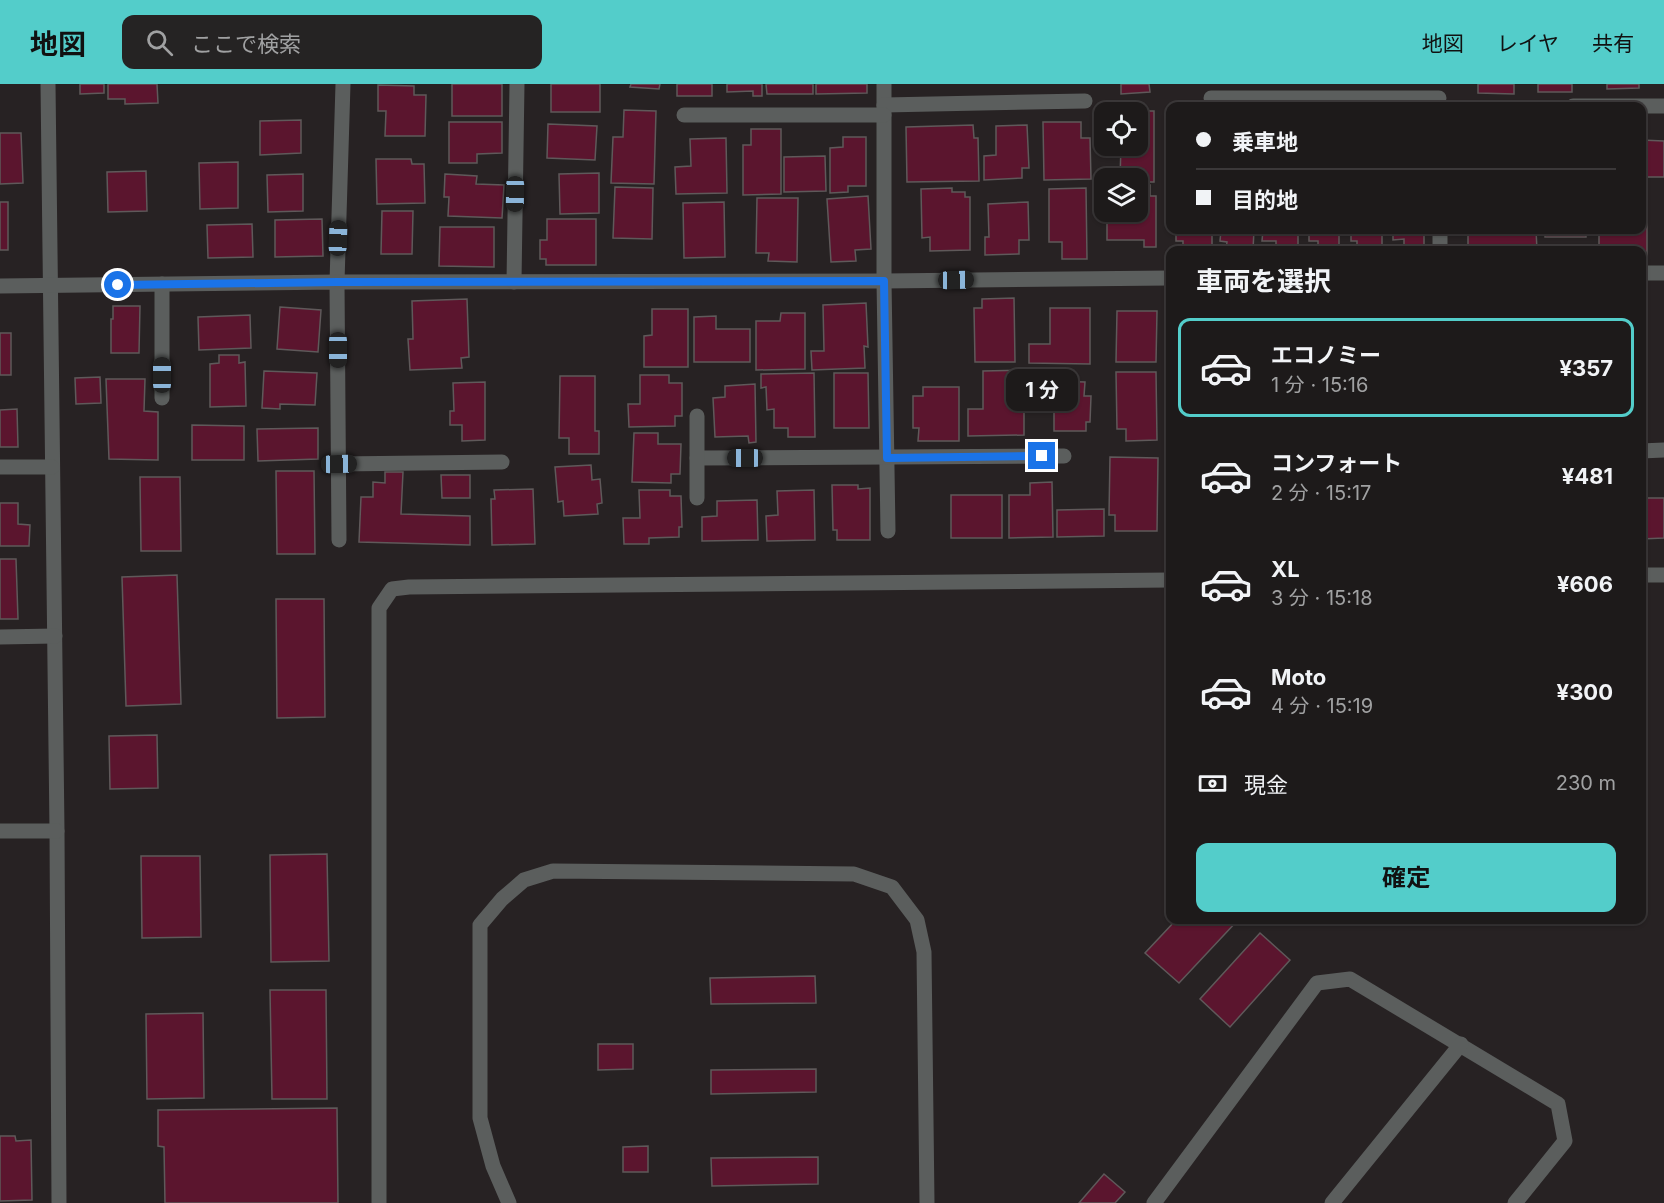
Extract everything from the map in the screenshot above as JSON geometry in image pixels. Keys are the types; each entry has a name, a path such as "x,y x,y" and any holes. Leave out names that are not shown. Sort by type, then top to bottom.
{"street":[{"path":"48,84 59,1203"},
{"path":"339,540 337,282 343,84"},
{"path":"514,282 517,84"},
{"path":"884,84 888,531"},
{"path":"1211,98 1439,96"},
{"path":"684,115 884,110 1085,101"},
{"path":"1646,106 1664,106"},
{"path":"1646,273 1664,273"},
{"path":"0,286 1166,278"},
{"path":"162,284 162,398"},
{"path":"697,416 697,498"},
{"path":"1646,451 1664,450"},
{"path":"697,458 1064,456"},
{"path":"339,464 502,462"},
{"path":"0,467 52,467"},
{"path":"1646,575 1664,575"},
{"path":"379,1203 379,608 392,589 1166,580"},
{"path":"0,637 55,636"},
{"path":"0,831 57,831"},
{"path":"509,1203 493,1166 480,1118 480,925 502,899 524,879 553,871 854,874 892,887 917,920 924,952 927,1203"},
{"path":"1154,1203 1317,983 1350,979 1558,1104 1565,1142 1515,1203"},
{"path":"1332,1203 1461,1044"}],"building":[{"path":"80,84 104,84 104,93 80,94"},
{"path":"108,84 157,84 158,103 125,104 125,99 108,99"},
{"path":"452,84 502,84 502,116 452,116"},
{"path":"551,84 600,84 600,112 551,112"},
{"path":"631,84 660,84 659,89 630,87"},
{"path":"677,84 712,84 712,96 677,96"},
{"path":"727,84 762,84 762,96 753,96 753,91 727,92"},
{"path":"766,84 813,84 813,94 767,94"},
{"path":"816,84 867,84 867,93 816,94"},
{"path":"1121,84 1149,84 1150,92 1121,94"},
{"path":"1478,84 1514,84 1514,94 1478,93"},
{"path":"1538,84 1572,84 1572,92 1538,92"},
{"path":"1607,84 1639,84 1639,88 1607,89"},
{"path":"378,85 414,86 414,95 426,95 425,136 385,136 386,111 378,111"},
{"path":"624,110 656,111 654,184 611,183 613,137 623,137"},
{"path":"1148,111 1154,111 1154,182 1148,182 1148,168 1120,168 1121,156 1148,156"},
{"path":"301,120 301,153 260,155 260,121"},
{"path":"449,122 502,122 502,153 477,154 477,163 449,163"},
{"path":"1043,122 1081,122 1081,138 1090,138 1091,179 1044,180"},
{"path":"548,124 597,126 595,160 547,158"},
{"path":"973,125 974,138 978,138 979,181 907,182 906,127"},
{"path":"1027,125 1029,168 1022,168 1022,178 984,180 984,156 996,155 996,126"},
{"path":"751,129 781,129 781,194 743,195 743,145 751,145"},
{"path":"0,133 21,133 23,183 0,184"},
{"path":"843,137 866,137 866,186 848,186 848,192 830,193 830,148 843,147"},
{"path":"726,138 727,193 676,194 675,167 691,166 690,139"},
{"path":"1646,140 1664,141 1664,177 1646,177"},
{"path":"825,156 826,191 784,192 784,157"},
{"path":"376,159 411,159 412,164 424,164 425,203 377,204"},
{"path":"238,162 238,208 200,209 199,163"},
{"path":"146,171 147,211 108,212 107,172"},
{"path":"599,173 599,213 560,214 559,174"},
{"path":"303,174 303,211 268,212 267,175"},
{"path":"445,174 477,176 476,184 504,185 502,218 448,216 449,197 444,197"},
{"path":"1647,184 1647,256 1646,246 1599,246 1599,234 1646,234"},
{"path":"1148,185 1150,185 1150,196 1156,196 1156,247 1144,247 1144,240 1107,240 1107,222 1148,222"},
{"path":"615,187 653,188 652,239 613,238"},
{"path":"952,188 952,192 965,192 965,197 970,197 970,250 930,251 930,237 922,238 921,189"},
{"path":"1086,188 1087,259 1062,259 1062,242 1049,242 1049,189"},
{"path":"868,196 871,249 855,250 856,261 831,262 827,199"},
{"path":"757,198 798,198 797,262 768,261 769,253 756,253"},
{"path":"0,202 8,202 8,250 0,250"},
{"path":"724,202 725,257 684,258 683,203"},
{"path":"1028,202 1029,240 1019,240 1019,254 985,255 985,237 989,237 988,204"},
{"path":"382,211 413,211 412,254 381,254"},
{"path":"322,219 323,256 275,257 275,220"},
{"path":"547,219 596,219 596,265 546,265 546,259 540,259 540,240 547,240"},
{"path":"252,224 253,257 208,258 207,225"},
{"path":"440,227 494,227 494,267 439,266"},
{"path":"1176,234 1212,234 1212,246 1183,246 1183,241 1176,241"},
{"path":"1221,234 1254,234 1253,246 1226,246 1227,242 1220,241"},
{"path":"1263,234 1298,234 1298,246 1276,246 1276,241 1262,241"},
{"path":"1309,234 1339,234 1339,246 1318,246 1318,241 1309,241"},
{"path":"1351,234 1382,234 1382,246 1357,246 1357,241 1351,241"},
{"path":"1393,234 1424,234 1424,246 1404,246 1404,239 1393,240"},
{"path":"1468,234 1536,234 1537,246 1468,246"},
{"path":"1545,234 1586,234 1586,237 1545,237"},
{"path":"1014,298 1015,362 975,362 974,308 982,308 982,299"},
{"path":"467,299 469,357 461,358 462,368 410,370 408,339 413,339 412,301"},
{"path":"866,303 868,347 864,346 865,368 812,370 811,351 824,351 823,305"},
{"path":"113,306 140,306 139,353 111,353"},
{"path":"280,307 321,310 318,352 277,349"},
{"path":"1050,308 1090,308 1090,364 1029,363 1029,344 1050,344"},
{"path":"652,309 688,309 688,367 644,367 644,336 652,335"},
{"path":"1117,311 1157,311 1156,362 1116,362"},
{"path":"781,313 805,313 805,369 756,370 756,321 780,321"},
{"path":"250,315 251,348 199,350 198,317"},
{"path":"716,316 716,329 750,329 750,362 694,362 694,317"},
{"path":"0,333 11,333 11,375 0,375"},
{"path":"219,355 239,355 239,363 245,362 246,406 210,407 210,364 219,363"},
{"path":"1024,370 1024,435 968,436 968,409 983,409 983,371"},
{"path":"264,371 317,373 315,405 280,404 280,409 262,408"},
{"path":"1116,372 1156,372 1157,440 1126,441 1126,429 1117,429"},
{"path":"814,373 815,437 788,437 788,428 774,428 774,409 767,410 766,387 761,388 761,374"},
{"path":"834,373 868,373 869,428 834,428"},
{"path":"640,375 669,375 669,383 682,383 682,416 675,416 675,426 629,427 628,404 640,404"},
{"path":"560,376 595,376 595,431 599,431 599,454 569,454 569,438 559,438"},
{"path":"100,377 101,403 76,404 75,378"},
{"path":"106,379 145,379 144,411 158,412 158,460 109,459"},
{"path":"1050,381 1085,382 1084,396 1091,396 1090,422 1086,422 1086,431 1054,431 1054,409 1049,409"},
{"path":"485,382 485,440 462,441 462,425 450,425 450,411 454,411 453,383"},
{"path":"755,384 756,442 749,443 748,436 715,437 713,398 725,397 725,386"},
{"path":"923,387 959,387 959,441 918,441 919,428 913,428 913,396 923,396"},
{"path":"17,409 18,447 0,447 0,410"},
{"path":"192,425 244,426 244,460 192,460"},
{"path":"318,428 318,459 258,461 257,429"},
{"path":"634,433 658,433 658,444 681,444 680,474 671,474 671,483 632,482"},
{"path":"1110,457 1158,458 1157,531 1115,531 1115,515 1109,515"},
{"path":"591,465 592,480 600,479 602,503 597,504 598,514 564,516 563,501 558,502 555,467"},
{"path":"276,471 314,471 315,554 277,554"},
{"path":"385,472 403,472 401,514 470,516 470,545 359,542 361,497 373,497 373,482 385,483"},
{"path":"441,475 470,475 470,498 442,498"},
{"path":"140,477 180,477 181,551 141,551"},
{"path":"1052,482 1053,537 1009,538 1009,495 1030,495 1030,483"},
{"path":"832,485 858,485 858,489 870,488 870,540 837,540 837,530 833,530"},
{"path":"533,489 535,544 492,545 491,499 495,499 494,490"},
{"path":"639,490 670,490 670,496 681,496 682,527 679,527 679,537 649,538 649,544 624,544 623,518 640,518"},
{"path":"814,490 815,540 767,541 766,516 778,515 777,491"},
{"path":"951,495 1002,495 1002,538 951,538"},
{"path":"1646,498 1664,498 1664,538 1646,539"},
{"path":"757,500 758,540 702,541 702,517 717,516 717,501"},
{"path":"0,503 18,503 18,524 30,525 29,546 0,546"},
{"path":"1104,509 1104,536 1057,537 1057,510"},
{"path":"0,559 16,559 18,619 0,619"},
{"path":"177,575 181,704 126,706 122,577"},
{"path":"276,599 324,599 325,717 277,718"},
{"path":"157,735 158,788 110,789 109,736"},
{"path":"327,854 329,961 271,962 270,855"},
{"path":"141,856 200,856 201,937 142,938"},
{"path":"1172,924 1234,924 1179,983 1145,953"},
{"path":"1260,933 1290,960 1230,1027 1200,999"},
{"path":"815,976 816,1003 711,1004 710,978"},
{"path":"270,990 326,990 327,1099 272,1099"},
{"path":"203,1013 204,1098 147,1099 146,1014"},
{"path":"598,1044 633,1044 633,1069 598,1070"},
{"path":"816,1069 816,1092 711,1094 711,1070"},
{"path":"337,1108 338,1203 165,1203 164,1147 158,1146 158,1110"},
{"path":"0,1136 15,1136 16,1141 31,1140 32,1200 0,1201"},
{"path":"648,1146 648,1172 623,1172 623,1147"},
{"path":"818,1157 818,1184 712,1186 711,1158"},
{"path":"1104,1174 1125,1192 1115,1203 1079,1203"}],"route":[{"path":"118,285 337,282 884,281 887,458 1042,456"}]}
